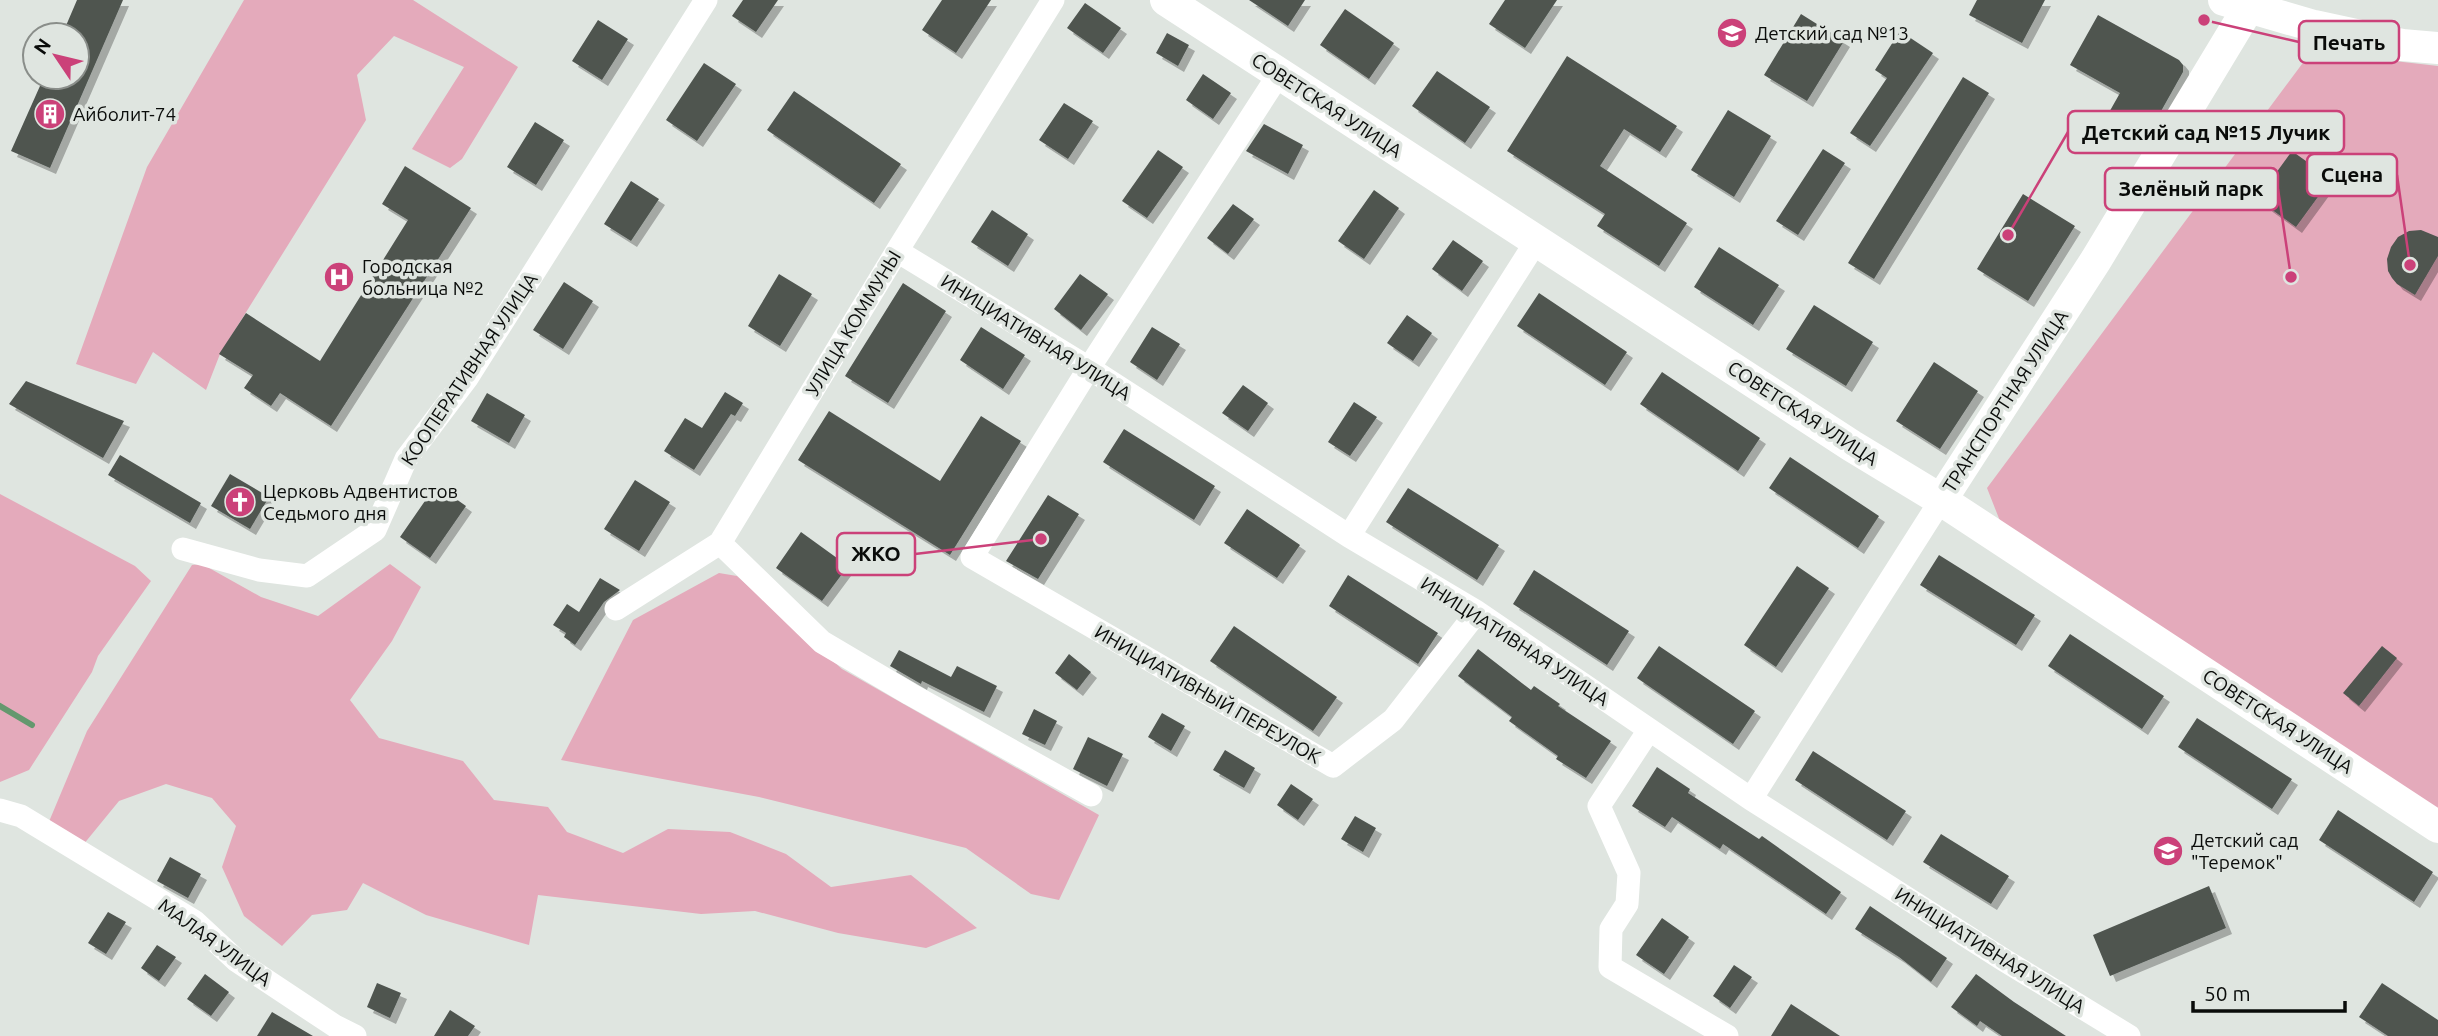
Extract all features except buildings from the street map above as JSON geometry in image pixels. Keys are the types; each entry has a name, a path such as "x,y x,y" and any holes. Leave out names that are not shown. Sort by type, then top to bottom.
{"street":[{"name":"КООПЕРАТИВНАЯ УЛИЦА","path":"183,549 259,569 307,576 375,530 406,459 467,378 706,0"},
{"name":"УЛИЦА КОММУНЫ","path":"616,609 720,543 1053,0"},
{"name":"СОВЕТСКАЯ УЛИЦА","path":"1166,0 1852,446 1941,500 2438,827"},
{"path":"2242,2 2314,26 2402,45 2438,48"},
{"name":"ТРАНСПОРТНАЯ УЛИЦА","path":"1751,799 2102,251 2242,2"},
{"path":"1089,368 1279,74"},
{"path":"1349,536 1537,240"},
{"name":"ИНИЦИАТИВНАЯ УЛИЦА","path":"897,251 1089,368 1349,536 1477,612 1751,799 2129,1036"},
{"name":"ИНИЦИАТИВНЫЙ ПЕРЕУЛОК","path":"1089,368 972,557 1333,766 1393,720 1477,612"},
{"path":"720,543 822,642 909,694 1091,795"},
{"path":"1649,730 1599,806 1629,873 1628,904 1611,929 1610,967 1727,1036"},
{"name":"МАЛАЯ УЛИЦА","path":"0,810 21,816 194,921 237,961 340,1033"}],"shaded area":[{"path":"244,0 413,0 518,67 462,159 450,168 412,149 464,67 394,36 357,75 366,120 220,354 206,390 153,352 136,384 76,364 147,167"},
{"path":"2333,54 2438,66 2438,810 2000,521 1987,488 2302,64"},
{"path":"0,494 135,566 151,581 98,656 92,672 29,770 0,782"},
{"path":"202,564 261,597 318,616 390,564 421,587 392,641 350,700 379,738 463,761 494,800 548,807 567,832 623,853 668,829 730,832 786,854 831,887 911,875 977,928 926,948 838,933 755,911 701,914 538,895 529,945 426,915 363,883 347,910 312,915 282,946 244,916 222,867 236,826 212,798 166,784 119,801 83,845 48,824 87,731 192,565"},
{"path":"719,573 737,576 842,669 1099,815 1059,900 1031,894 966,848 759,797 561,760 633,620"}],"waterway":[{"path":"0,706 32,725"}],"place":[{"name":"Печать","path":"2204,20"},
{"name":"Детский сад №13","path":"1732,33"},
{"name":"Айболит-74","path":"50,114"},
{"name":"Детский сад №15 Лучик","path":"2008,235"},
{"name":"Сцена","path":"2410,265"},
{"name":"Городская больница №2","path":"339,277"},
{"name":"Зелёный парк","path":"2291,277"},
{"name":"Церковь Адвентистов Седьмого дня","path":"240,502"},
{"name":"ЖКО","path":"1041,539"},
{"name":"Детский сад \"Теремок\"","path":"2168,851"}]}
